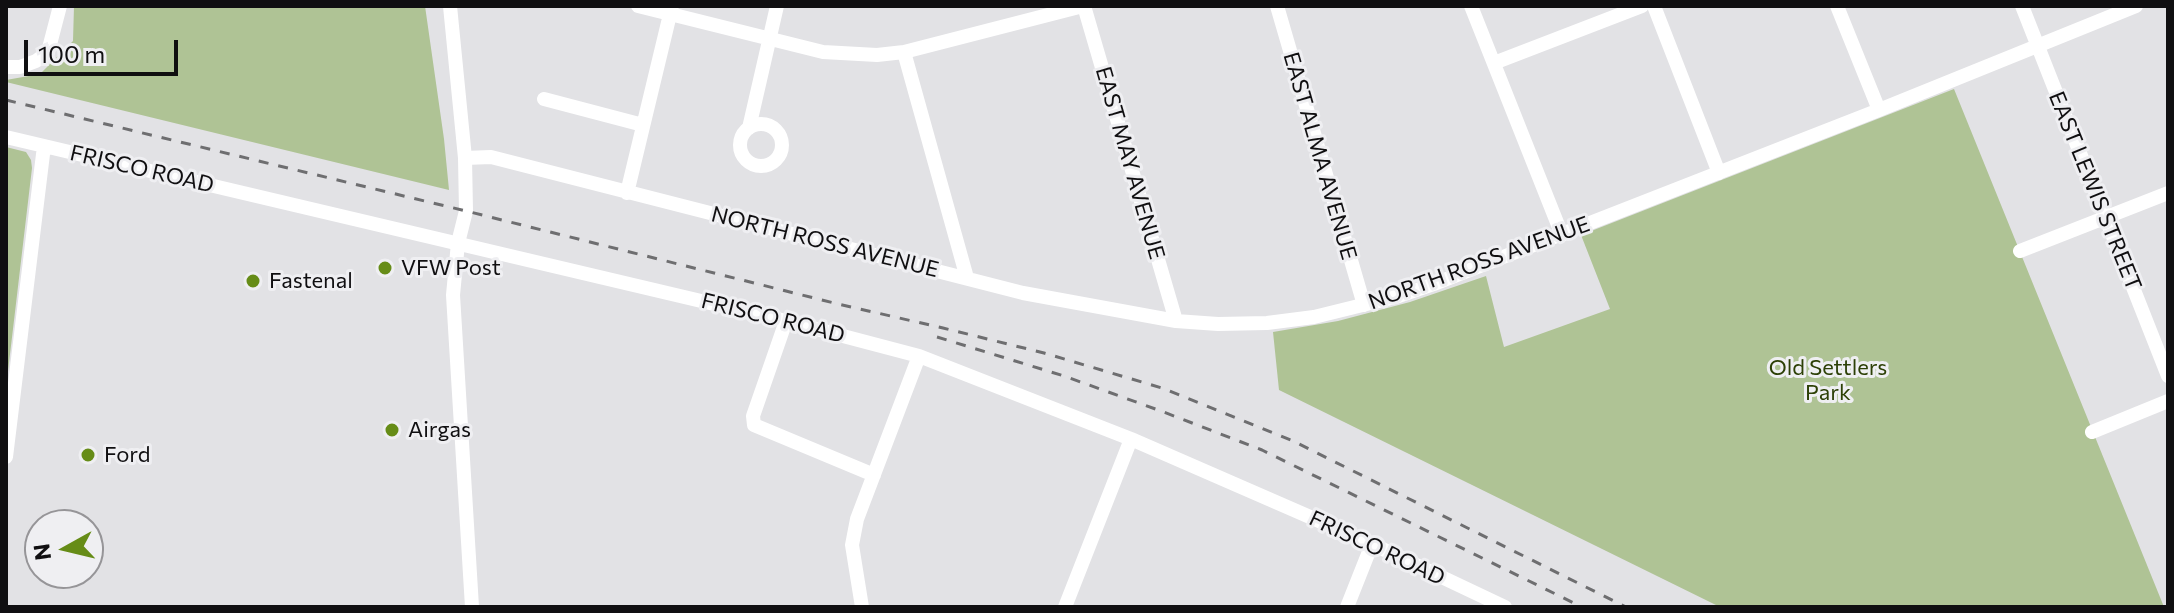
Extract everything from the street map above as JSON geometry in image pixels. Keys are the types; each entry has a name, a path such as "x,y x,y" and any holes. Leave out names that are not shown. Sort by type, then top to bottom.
{"street":[{"path":"6,67 20,67 48,52 60,6"},
{"path":"450,6 465,158 466,211 458,243 453,295 472,607"},
{"path":"638,6 672,10 823,52 877,55 904,52 1083,6"},
{"path":"749,128 777,6"},
{"name":"EAST MAY AVENUE","path":"1083,6 1176,321"},
{"name":"EAST ALMA AVENUE","path":"1277,6 1364,305"},
{"path":"1471,6 1562,235"},
{"path":"1494,63 1642,6"},
{"path":"1654,6 1719,173"},
{"path":"1837,6 1879,110"},
{"name":"EAST LEWIS STREET","path":"2022,6 2168,376"},
{"name":"NORTH ROSS AVENUE","path":"465,158 491,157 1023,293 1176,321 1267,323 1314,317 1434,284 2136,6"},
{"path":"627,193 672,10"},
{"path":"904,52 967,278"},
{"path":"544,99 643,125"},
{"name":"FRISCO ROAD","path":"6,137 786,321 919,356 1131,439 1372,544 1505,607"},
{"path":"6,457 44,146"},
{"path":"2020,251 2168,193"},
{"path":"786,321 753,416 754,425 874,475"},
{"path":"862,607 852,545 857,519 919,356"},
{"path":"2092,432 2168,401"},
{"path":"1065,607 1131,439"},
{"path":"1347,607 1372,544"}],"green space":[{"path":"74,6 425,6 449,190 6,82 40,74 73,41"},
{"name":"Old Settlers Park","path":"1954,89 2164,607 1720,607 1279,390 1273,332 1338,321 1410,302 1486,276 1504,347 1610,309 1581,235"},
{"path":"6,147 26,152 32,168 6,388"}],"railway":[{"path":"6,100 1044,353 1162,388 1293,441 1626,607"},
{"path":"937,337 1064,376 1262,450 1582,607"}],"place":[{"name":"VFW Post","path":"385,268"},
{"name":"Fastenal","path":"253,281"},
{"name":"Airgas","path":"392,430"},
{"name":"Ford","path":"88,455"}]}
